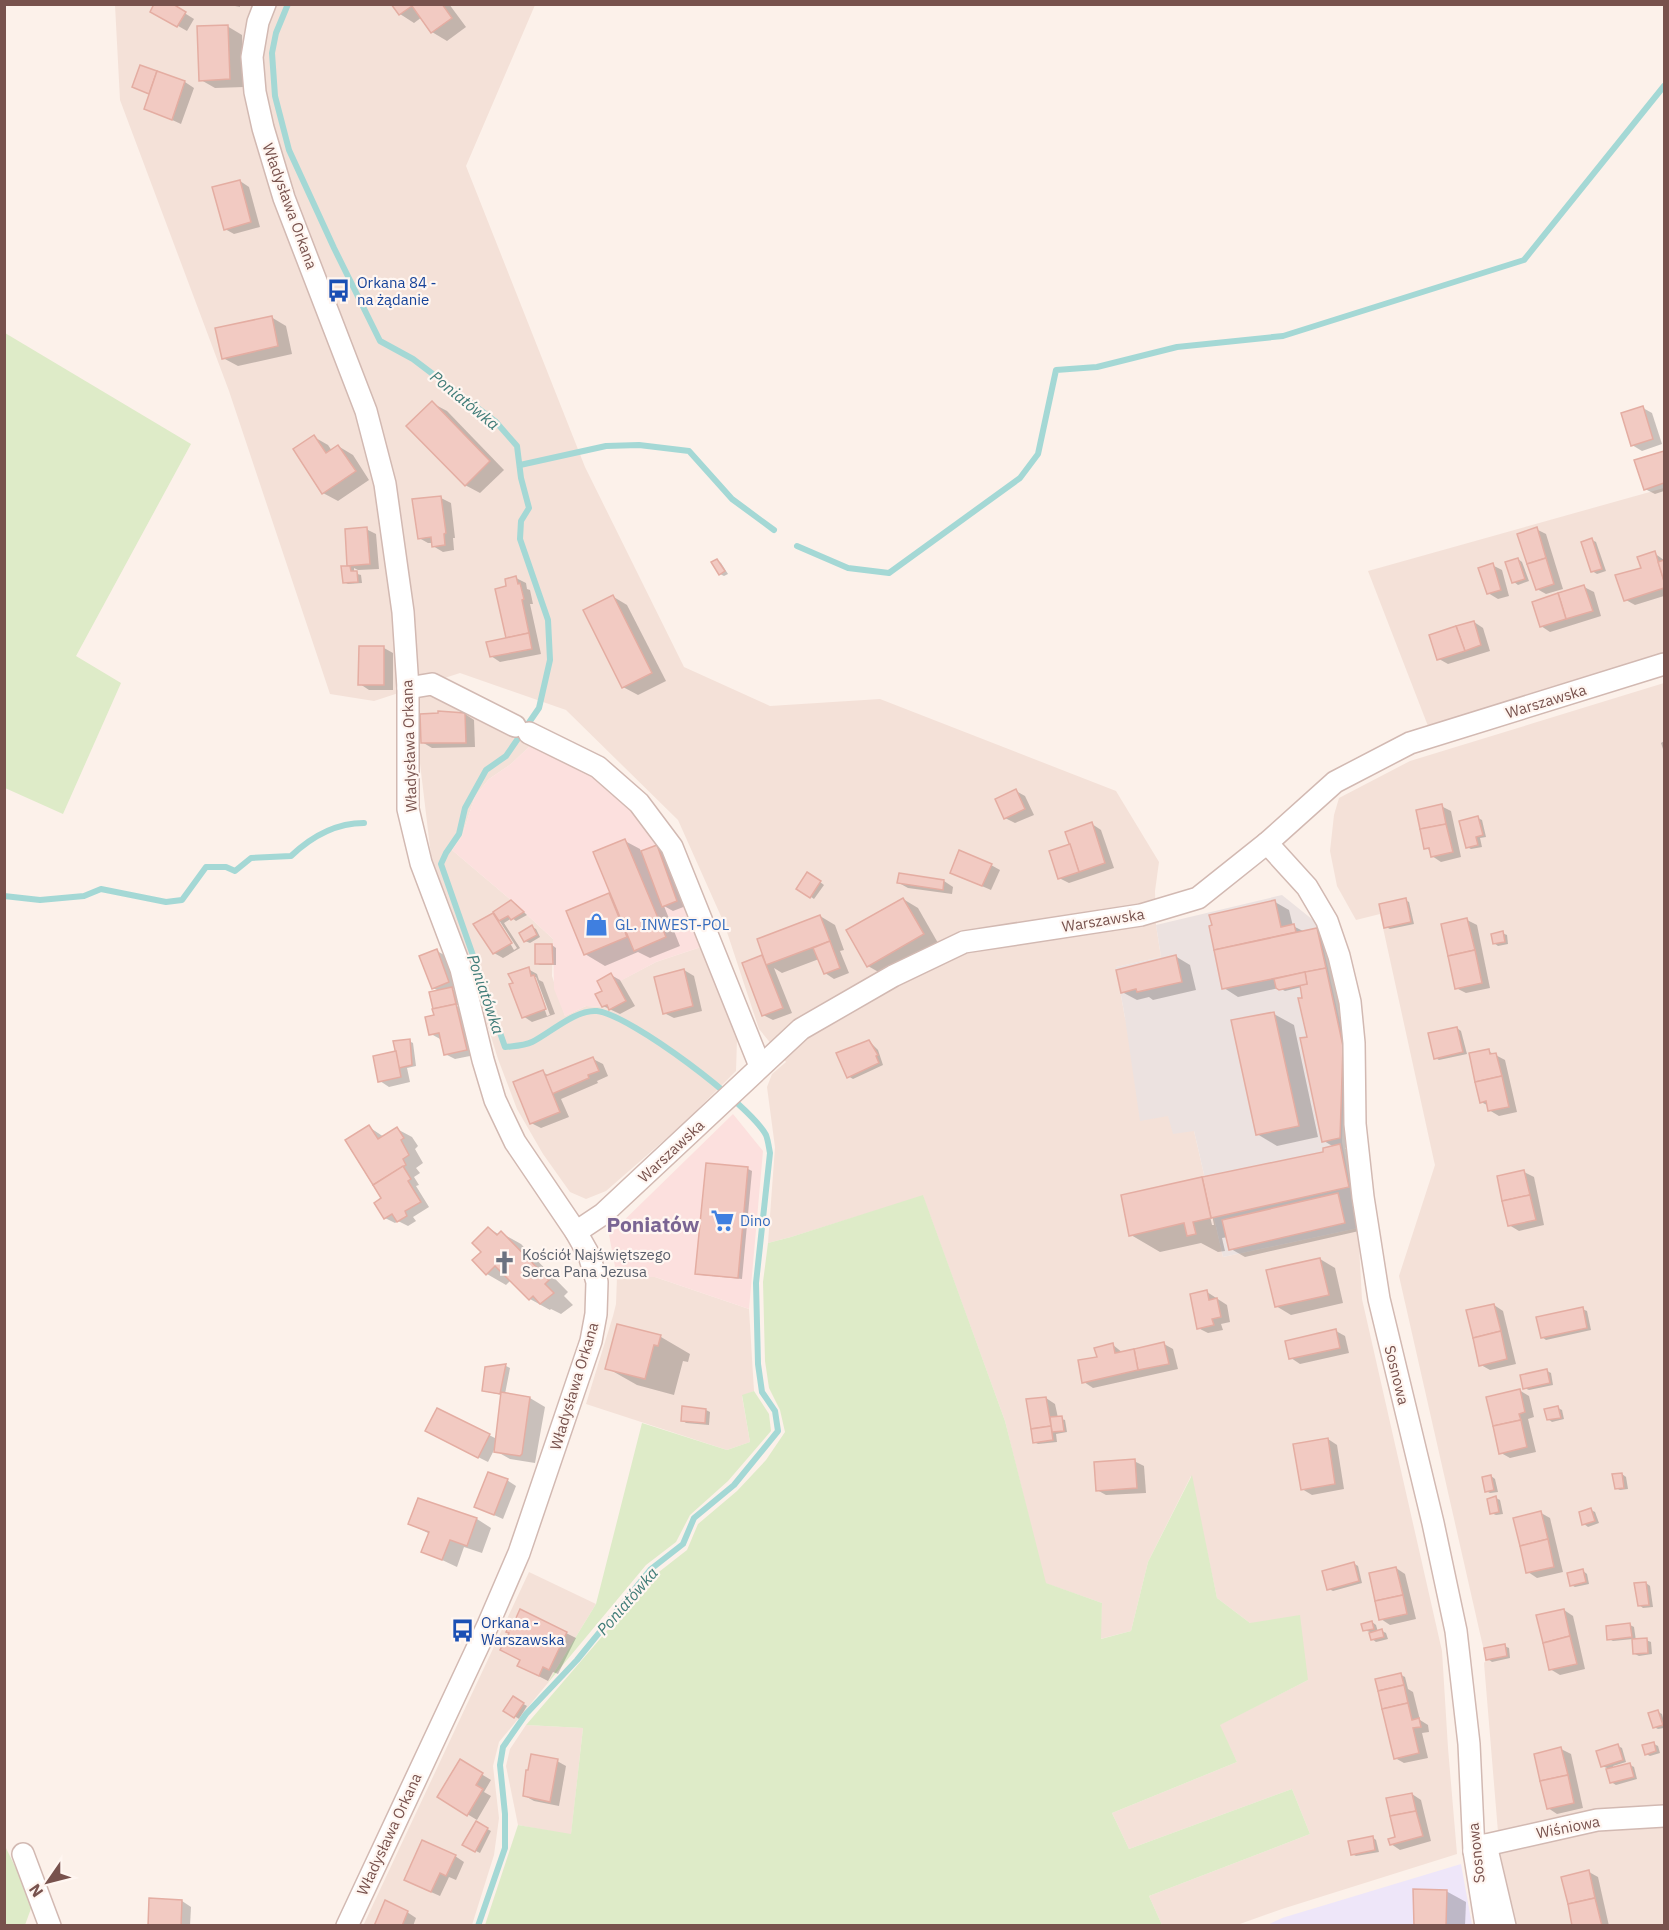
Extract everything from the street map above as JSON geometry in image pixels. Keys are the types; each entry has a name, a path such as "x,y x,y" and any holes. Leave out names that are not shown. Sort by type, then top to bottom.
{"street":[{"name":"Władysława Orkana","path":"265,4 258,22 252,57 255,92 262,128 284,198 369,422 384,484 403,612 408,688 408,809 420,864 461,969 495,1100 515,1142 589,1254 597,1282 596,1314 591,1341 519,1553 488,1625 347,1926"},
{"name":"Warszawska","path":"576,1232 603,1214 801,1029 892,976 964,942 1142,915 1198,898 1267,843 1335,782 1410,743 1665,664"},
{"path":"408,688 432,684 598,767 639,803 672,847 760,1066"},
{"name":"Sosnowa","path":"1267,843 1307,887 1326,921 1339,956 1350,1002 1354,1043 1355,1124 1365,1208 1379,1299 1456,1631 1480,1848 1485,1926"},
{"name":"Wiśniowa","path":"1480,1848 1597,1820 1665,1816"},
{"name":"Sosnowa","path":"1480,1848 1505,1926"},
{"path":"23,1854 50,1926"}],"shaded area":[{"path":"115,5 535,5 466,166 585,467 684,667 770,706 880,699 1116,791 1159,862 1155,891 1156,925 1161,957 1116,967 1125,1018 1168,1116 1194,1131 1223,1257 1358,1228 1362,1299 1442,1651 1457,1854 1237,1925 1162,1925 1149,1896 1310,1834 1292,1789 1129,1849 1112,1813 1237,1762 1219,1725 1308,1680 1250,1623 1217,1598 1191,1476 1148,1562 1131,1631 1100,1639 1102,1603 1045,1583 1005,1421 923,1196 768,1243 775,1147 767,1087 772,1074 786,1062 759,1029 724,923 678,820 566,710 460,673 374,701 330,694 229,391 120,100"},
{"path":"1664,488 1664,667 1433,739 1368,571"},
{"path":"1664,683 1664,1806 1498,1832 1484,1663 1486,1660 1399,1276 1435,1165 1380,914 1356,920 1337,886 1330,851 1334,815 1339,798 1410,761"},
{"path":"418,690 474,712 531,745 511,764 489,779 475,796 462,836 452,850 553,939 552,976 565,1016 586,1006 602,1007 595,994 656,962 704,946 737,1039 736,1071 685,1122 606,1191 586,1199 570,1192 543,1154 517,1109 498,1059 462,943 432,864 419,755"},
{"path":"531,745 586,769 629,803 655,835 704,946 656,962 596,994 602,1007 586,1006 565,1016 554,989 553,939 452,850 462,836 475,796 489,779 511,764"},
{"path":"1282,895 1318,924 1345,1045 1342,1142 1358,1228 1223,1257 1194,1131 1173,1134 1168,1116 1140,1121 1116,967 1161,957 1156,925"},
{"path":"733,1114 763,1151 749,1309 655,1277 617,1277 609,1235"},
{"path":"617,1277 655,1277 749,1309 754,1391 742,1396 750,1442 727,1450 586,1404 616,1304"},
{"path":"529,1572 596,1604 547,1684 499,1742 493,1766 499,1818 494,1855 472,1925 363,1926"},
{"path":"526,1725 583,1728 571,1835 518,1825 506,1766 510,1749"},
{"path":"1664,1825 1664,1925 1513,1925 1498,1852 1616,1828"},
{"path":"1461,1864 1472,1925 1265,1926 1282,1918"}],"green space":[{"path":"5,333 191,444 76,656 121,683 63,814 5,788"},
{"path":"923,1195 1005,1421 1046,1583 1102,1603 1101,1639 1131,1631 1148,1562 1192,1475 1217,1598 1250,1623 1300,1615 1308,1680 1220,1725 1237,1762 1112,1813 1129,1849 1292,1789 1310,1834 1149,1896 1162,1925 485,1925 518,1825 571,1834 583,1728 526,1725 655,1575 687,1550 698,1524 737,1491 766,1460 785,1432 780,1410 769,1388 765,1361 763,1282 768,1243"},
{"path":"754,1391 769,1414 771,1431 728,1481 690,1515 676,1542 646,1565 547,1684 596,1604 642,1423 727,1450 750,1442 742,1395"},
{"path":"4,1844 33,1903 25,1925 5,1925"}],"building":[{"path":"154,4 173,4 186,12 177,27 150,12"},
{"path":"391,4 442,4 452,18 431,33 412,6 399,15"},
{"path":"228,25 230,79 199,81 197,26"},
{"path":"140,65 157,71 149,94 132,87"},
{"path":"157,71 185,81 172,120 144,109"},
{"path":"240,180 251,222 224,230 212,187"},
{"path":"272,316 278,346 222,359 215,328"},
{"path":"432,401 490,461 465,486 406,426"},
{"path":"1643,406 1653,439 1631,446 1621,413"},
{"path":"314,435 326,453 338,445 356,471 322,494 293,449"},
{"path":"1664,451 1664,483 1644,490 1634,460"},
{"path":"441,496 446,533 444,534 445,545 432,547 431,537 418,539 412,499"},
{"path":"367,527 370,564 347,566 345,529"},
{"path":"1537,527 1546,558 1527,564 1517,534"},
{"path":"1592,538 1602,569 1591,572 1581,542"},
{"path":"1655,551 1664,588 1624,601 1615,575 1641,568 1637,557"},
{"path":"1518,558 1525,579 1512,583 1505,562"},
{"path":"1546,558 1554,584 1536,590 1527,564"},
{"path":"717,559 725,571 719,575 711,562"},
{"path":"1664,560 1664,581 1658,562"},
{"path":"1493,563 1501,590 1487,594 1478,568"},
{"path":"341,566 350,566 351,571 357,571 358,582 343,583"},
{"path":"516,576 524,599 522,600 529,633 506,638 495,589 506,586 505,579"},
{"path":"1584,585 1593,611 1566,619 1558,593"},
{"path":"1558,593 1566,619 1540,627 1532,602"},
{"path":"613,595 652,673 622,688 583,610"},
{"path":"1474,621 1481,645 1465,651 1456,626"},
{"path":"1456,626 1465,651 1437,660 1429,635"},
{"path":"529,633 532,649 490,657 486,642"},
{"path":"359,646 384,646 384,685 358,685"},
{"path":"438,711 465,713 466,743 421,743 420,714 438,713"},
{"path":"1016,789 1025,809 1004,819 995,799"},
{"path":"1442,804 1446,824 1420,829 1416,810"},
{"path":"1478,816 1483,835 1476,837 1478,845 1466,848 1459,821"},
{"path":"1092,822 1105,863 1079,872 1065,832"},
{"path":"1446,824 1453,852 1431,857 1429,848 1424,849 1420,829"},
{"path":"625,839 666,937 634,951 593,852"},
{"path":"1070,844 1079,872 1058,879 1049,851"},
{"path":"657,845 677,901 662,907 641,851"},
{"path":"959,850 992,864 982,886 950,873"},
{"path":"807,872 821,881 810,898 796,889"},
{"path":"899,873 944,880 943,890 897,883"},
{"name":"GL. INWEST-POL","path":"609,893 627,937 584,955 566,911"},
{"path":"903,898 924,934 867,967 846,930"},
{"path":"1406,898 1411,922 1384,928 1379,904"},
{"path":"511,900 524,912 511,920 508,916 499,921 493,912"},
{"path":"1275,900 1281,927 1294,924 1296,932 1214,950 1209,915"},
{"path":"493,913 512,943 493,954 473,924"},
{"path":"820,915 830,941 766,965 757,939"},
{"path":"1467,918 1475,950 1448,956 1441,924"},
{"path":"532,925 537,935 524,942 519,933"},
{"path":"1317,928 1326,968 1222,989 1214,950"},
{"path":"1503,931 1505,942 1493,944 1491,934"},
{"path":"830,941 840,968 824,974 813,948"},
{"path":"535,944 552,944 553,964 535,964"},
{"path":"437,949 449,982 432,989 419,956"},
{"path":"1475,950 1482,983 1455,989 1448,956"},
{"path":"762,955 783,1008 762,1016 742,963"},
{"path":"1176,955 1182,982 1137,992 1136,989 1121,993 1116,970"},
{"path":"529,967 546,1009 522,1018 509,984 513,983 508,974"},
{"path":"1326,968 1343,1046 1340,1138 1322,1142 1300,1038 1307,1037 1298,998 1302,998 1300,985 1307,984 1305,972"},
{"path":"684,969 693,1006 663,1014 654,977"},
{"path":"1305,972 1307,984 1279,990 1276,988 1274,979"},
{"path":"611,973 626,1001 609,1010 607,1005 602,1007 595,994 602,991 597,981"},
{"path":"452,987 456,1004 433,1009 429,992"},
{"path":"456,1004 467,1050 444,1055 439,1033 429,1035 425,1017 434,1015 432,1009"},
{"path":"1274,1012 1299,1126 1256,1135 1231,1020"},
{"path":"1457,1027 1463,1052 1434,1059 1428,1033"},
{"path":"410,1039 412,1065 399,1068 393,1041"},
{"path":"869,1040 878,1055 876,1056 879,1063 847,1078 836,1053"},
{"path":"1489,1049 1490,1054 1496,1053 1502,1076 1475,1082 1469,1053"},
{"path":"396,1051 401,1077 378,1082 373,1056"},
{"path":"593,1057 599,1071 588,1075 589,1078 552,1094 545,1076"},
{"path":"543,1070 560,1112 530,1124 513,1082"},
{"path":"1502,1076 1509,1107 1488,1111 1486,1101 1480,1103 1475,1082"},
{"path":"369,1125 378,1139 397,1127 404,1138 401,1140 409,1155 403,1159 406,1165 373,1185 345,1140"},
{"path":"1340,1144 1349,1187 1211,1218 1202,1177 1323,1152 1323,1148"},
{"name":"Dino","path":"706,1163 748,1167 738,1278 695,1274"},
{"path":"403,1166 411,1179 408,1181 421,1202 405,1211 407,1216 397,1222 392,1214 384,1219 374,1203 381,1198 373,1185"},
{"path":"1524,1170 1530,1195 1502,1201 1497,1176"},
{"path":"1202,1177 1211,1218 1193,1222 1196,1234 1187,1236 1184,1223 1129,1236 1121,1195"},
{"path":"1338,1193 1345,1223 1229,1250 1222,1220"},
{"path":"1530,1195 1536,1220 1508,1226 1502,1201"},
{"name":"Kościół Najświętszego Serca Pana Jezusa","path":"488,1227 497,1235 501,1231 549,1280 545,1284 554,1293 540,1304 533,1296 529,1300 495,1266 486,1275 472,1260 481,1252 472,1243"},
{"path":"1320,1258 1329,1295 1275,1307 1266,1270"},
{"path":"1207,1290 1209,1300 1217,1298 1221,1317 1212,1319 1214,1325 1197,1329 1190,1294"},
{"path":"1494,1304 1501,1331 1473,1338 1466,1310"},
{"path":"1583,1307 1587,1328 1541,1338 1536,1317"},
{"path":"617,1324 661,1335 658,1346 654,1345 645,1379 605,1369"},
{"path":"1336,1329 1340,1348 1289,1359 1285,1341"},
{"path":"1501,1331 1507,1359 1479,1366 1473,1338"},
{"path":"1164,1342 1169,1364 1138,1370 1134,1349"},
{"path":"1113,1343 1115,1353 1134,1349 1138,1370 1082,1383 1078,1360 1097,1357 1094,1348"},
{"path":"506,1364 500,1394 482,1391 485,1367"},
{"path":"1547,1369 1550,1383 1523,1389 1520,1375"},
{"path":"1520,1389 1525,1412 1519,1414 1521,1420 1493,1426 1486,1397"},
{"path":"501,1392 530,1397 520,1456 494,1452"},
{"path":"1046,1397 1051,1426 1031,1429 1026,1399"},
{"path":"682,1406 706,1409 705,1423 681,1421"},
{"path":"1558,1406 1561,1418 1547,1420 1544,1409"},
{"path":"437,1408 490,1434 478,1458 425,1431"},
{"path":"1062,1416 1064,1431 1052,1432 1050,1417"},
{"path":"1521,1420 1527,1447 1499,1454 1493,1426"},
{"path":"1051,1426 1053,1440 1033,1443 1031,1429"},
{"path":"1328,1438 1335,1484 1301,1490 1293,1444"},
{"path":"1135,1459 1137,1488 1096,1491 1094,1462"},
{"path":"488,1472 508,1479 494,1515 474,1507"},
{"path":"1622,1473 1624,1488 1615,1489 1612,1474"},
{"path":"1491,1475 1494,1490 1485,1492 1482,1477"},
{"path":"1496,1496 1499,1512 1490,1514 1487,1499"},
{"path":"418,1498 477,1518 467,1546 450,1540 442,1560 421,1552 429,1532 408,1524"},
{"path":"1591,1508 1595,1521 1582,1525 1579,1512"},
{"path":"1541,1511 1548,1539 1520,1546 1513,1518"},
{"path":"1548,1539 1554,1567 1526,1573 1520,1546"},
{"path":"1354,1562 1359,1581 1327,1590 1322,1571"},
{"path":"1396,1567 1403,1595 1375,1601 1369,1573"},
{"path":"1583,1569 1586,1582 1570,1586 1567,1573"},
{"path":"1646,1582 1649,1605 1638,1606 1634,1583"},
{"path":"1403,1595 1407,1614 1379,1620 1375,1601"},
{"path":"520,1609 567,1632 549,1670 543,1667 539,1676 517,1666 520,1660 500,1650 509,1633 506,1632 509,1625 512,1627"},
{"path":"1564,1609 1570,1636 1543,1643 1536,1615"},
{"path":"1372,1621 1374,1629 1363,1631 1361,1624"},
{"path":"1630,1623 1632,1637 1607,1640 1606,1626"},
{"path":"1382,1629 1384,1637 1371,1640 1369,1633"},
{"path":"1570,1636 1577,1664 1549,1670 1543,1643"},
{"path":"1647,1638 1648,1653 1633,1654 1632,1639"},
{"path":"1505,1644 1507,1656 1486,1660 1484,1648"},
{"path":"1401,1673 1404,1685 1378,1691 1375,1679"},
{"path":"1404,1685 1408,1703 1382,1709 1378,1691"},
{"path":"513,1696 524,1703 514,1718 503,1711"},
{"path":"1408,1703 1412,1720 1419,1718 1421,1727 1413,1728 1419,1753 1394,1759 1382,1709"},
{"path":"1658,1710 1663,1725 1653,1728 1648,1713"},
{"path":"1654,1742 1656,1751 1645,1755 1642,1745"},
{"path":"1618,1744 1623,1760 1601,1767 1596,1751"},
{"path":"1561,1747 1568,1775 1540,1781 1534,1754"},
{"path":"531,1754 558,1759 550,1802 523,1796 526,1770 528,1770"},
{"path":"460,1759 483,1773 476,1785 483,1789 467,1816 437,1797"},
{"path":"1630,1763 1634,1777 1610,1783 1606,1769"},
{"path":"1568,1775 1574,1803 1547,1809 1540,1781"},
{"path":"1412,1793 1416,1811 1390,1816 1386,1798"},
{"path":"1416,1811 1423,1836 1390,1845 1388,1839 1395,1837 1390,1816"},
{"path":"476,1821 488,1828 475,1852 462,1845"},
{"path":"1373,1836 1375,1850 1351,1855 1348,1841"},
{"path":"422,1840 456,1855 446,1876 440,1873 431,1892 404,1880"},
{"path":"1589,1870 1595,1898 1568,1904 1561,1877"},
{"path":"1413,1889 1447,1890 1446,1926 1414,1926"},
{"path":"149,1898 182,1900 181,1926 148,1926"},
{"path":"1595,1898 1602,1926 1572,1926 1568,1904"},
{"path":"385,1900 408,1911 402,1926 374,1926"}],"waterway":[{"name":"Poniatówka","path":"288,4 276,33 272,53 275,96 289,150 380,341 413,359 496,422 517,446 521,478 529,508 521,521 520,539 548,620 550,660 539,708 506,756 486,770 465,808 459,834 441,864 505,1047 532,1042 563,1022 589,1011 613,1016 636,1028 688,1063 738,1104 756,1121 766,1135 770,1153 756,1283 758,1364 762,1392 775,1411 778,1431 734,1485 694,1518 683,1544 651,1569 577,1660 526,1714 503,1747 500,1765 505,1814 505,1848 478,1926"},
{"path":"797,546 848,568 889,573 1020,478 1038,454 1056,370 1097,367 1177,347 1283,336 1524,260 1664,86"},
{"path":"520,465 606,446 639,445 689,451 732,499 774,530"},
{"path":"4,896 40,900 84,896 101,889 166,902 182,900 206,867 226,867 235,871 251,858 291,856 324,832 344,825 364,823"}],"place":[{"name":"Orkana 84 - na żądanie","path":"339,291"},
{"name":"GL. INWEST-POL","path":"597,924"},
{"name":"Dino","path":"722,1220"},
{"name":"Kościół Najświętszego Serca Pana Jezusa","path":"504,1263"},
{"name":"Orkana - Warszawska","path":"463,1631"}],"district":[{"name":"Poniatów","path":"653,1224"}]}
